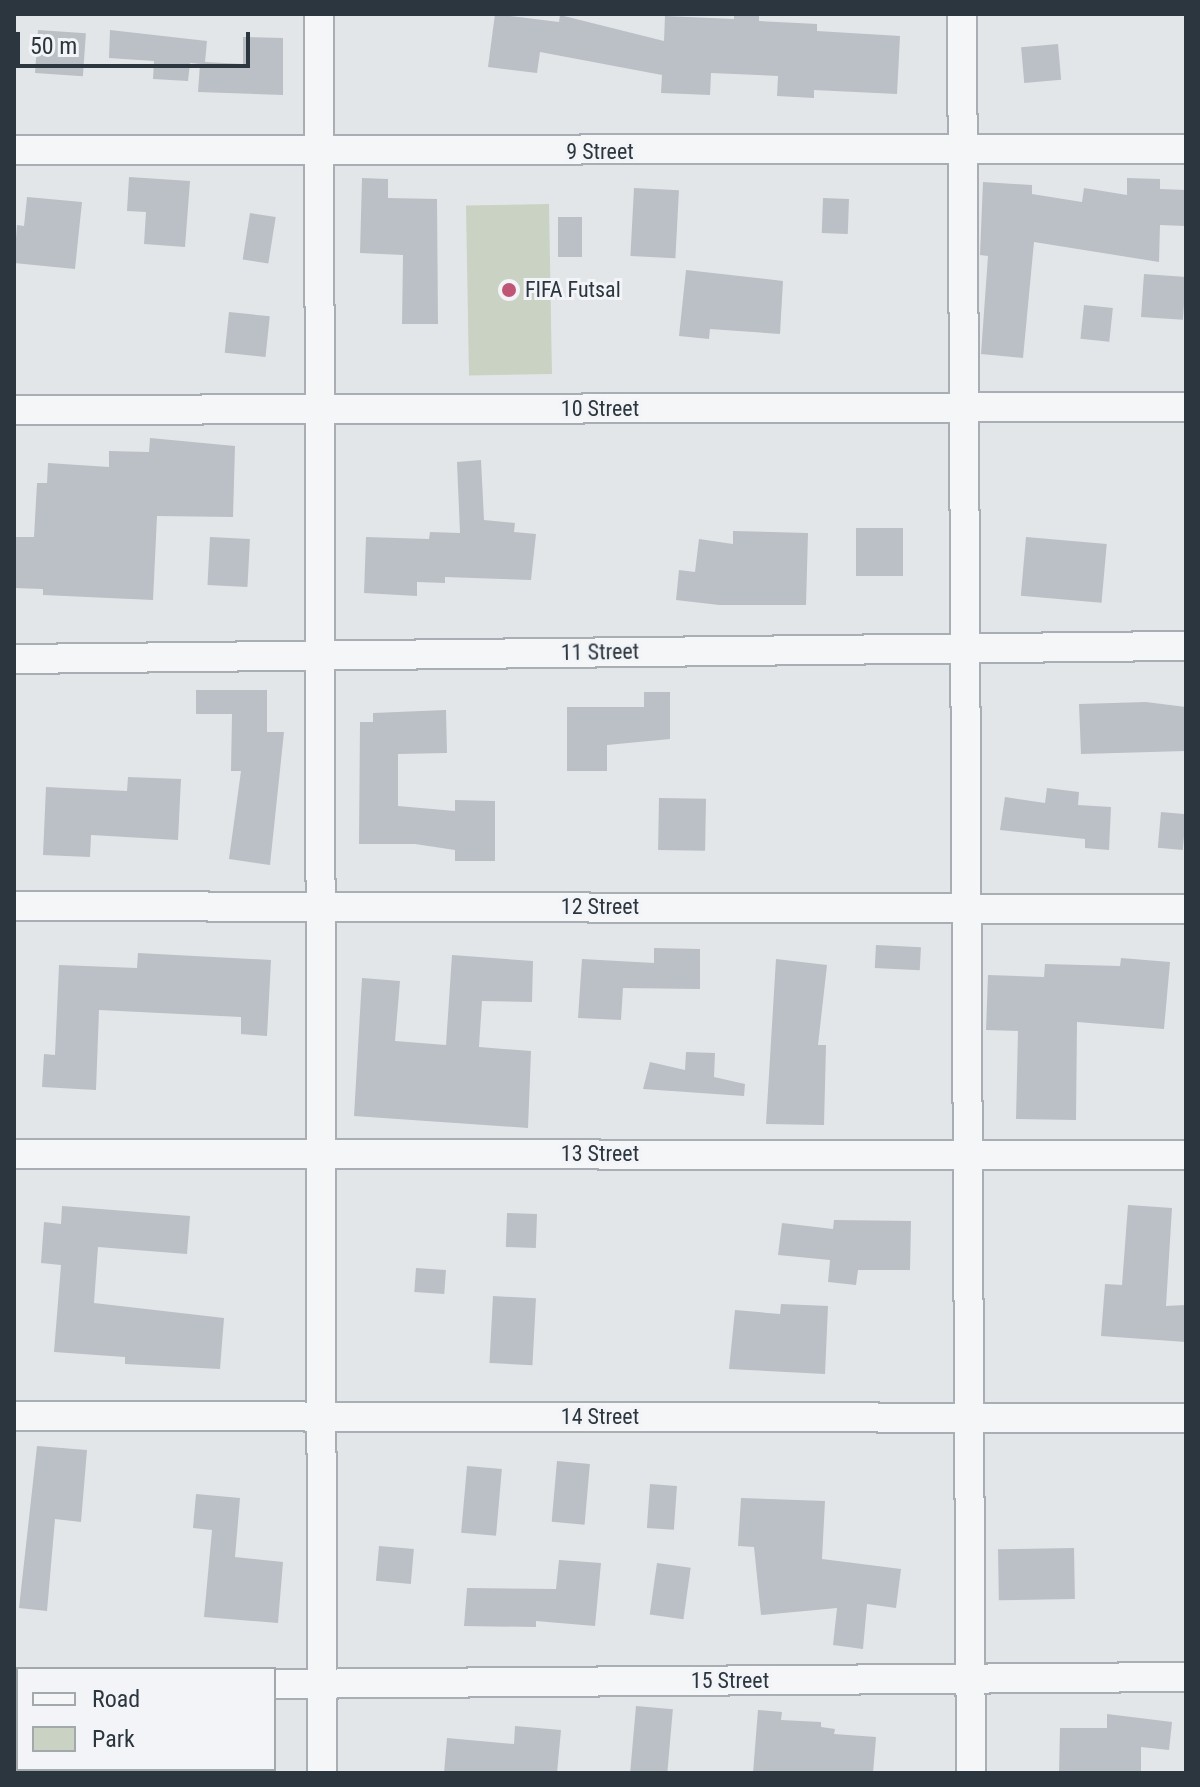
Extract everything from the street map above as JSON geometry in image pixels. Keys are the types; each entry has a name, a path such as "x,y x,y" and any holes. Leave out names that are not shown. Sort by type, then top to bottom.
{"street":[{"path":"319,14 322,1773"},
{"path":"962,14 971,1773"},
{"name":"9 Street","path":"14,150 964,153 1186,149"},
{"name":"10 Street","path":"14,410 1186,407"},
{"name":"11 Street","path":"14,659 1186,646"},
{"name":"12 Street","path":"14,906 1186,909"},
{"name":"13 Street","path":"14,1154 1186,1155"},
{"name":"14 Street","path":"14,1416 1186,1418"},
{"name":"15 Street","path":"276,1684 1186,1677"}],"green space":[{"name":"FIFA Futsal","path":"549,204 552,374 469,375 466,205"}],"building":[{"path":"495,14 559,22 560,15 664,41 665,16 734,19 734,14 759,14 759,21 817,24 817,31 900,36 897,94 814,90 814,98 777,96 778,76 711,73 710,95 661,93 662,75 540,52 537,73 488,67"},
{"path":"38,30 86,33 83,76 35,73"},
{"path":"110,30 207,41 205,62 243,64 243,37 283,38 283,95 198,92 200,64 190,63 188,81 153,79 154,61 109,58"},
{"path":"1058,44 1061,80 1024,83 1021,47"},
{"path":"129,177 190,181 185,247 144,244 146,212 127,211"},
{"path":"362,178 388,179 388,198 437,199 438,324 402,324 403,255 360,253"},
{"path":"1127,178 1160,179 1160,189 1186,190 1186,226 1160,225 1159,262 1034,242 1023,358 981,354 988,256 980,255 983,182 1032,185 1032,194 1082,202 1084,188 1127,195"},
{"path":"634,188 679,190 675,258 630,256"},
{"path":"27,197 82,202 75,269 14,263 17,225 24,226"},
{"path":"823,198 849,199 848,234 822,233"},
{"path":"250,213 276,217 268,263 243,259"},
{"path":"558,217 582,217 582,257 558,257"},
{"path":"686,270 783,281 780,334 710,329 709,339 679,336"},
{"path":"1144,274 1186,277 1183,320 1141,317"},
{"path":"1084,305 1113,308 1109,342 1080,339"},
{"path":"229,312 270,316 265,357 225,353"},
{"path":"150,438 235,446 233,517 157,516 153,600 43,595 43,589 14,588 15,537 34,537 37,483 47,483 48,463 109,467 109,451 149,452"},
{"path":"481,460 484,520 515,523 514,532 536,534 531,580 445,577 445,583 417,582 417,596 364,593 366,537 429,539 430,532 460,533 457,462"},
{"path":"856,528 903,528 903,576 856,576"},
{"path":"733,531 808,533 806,605 719,605 676,600 679,570 695,572 699,539 733,544"},
{"path":"210,537 250,539 247,587 207,585"},
{"path":"1026,537 1107,544 1102,603 1021,596"},
{"path":"196,690 267,690 267,732 284,732 270,865 229,859 241,771 231,771 232,714 196,714"},
{"path":"644,692 670,692 670,739 607,745 607,771 567,771 567,707 644,707"},
{"path":"1146,702 1186,707 1186,751 1081,754 1079,704"},
{"path":"446,710 447,753 398,754 398,806 455,811 455,800 495,801 495,861 455,861 455,850 415,844 359,844 360,722 373,722 373,713"},
{"path":"128,777 181,779 178,840 91,835 90,857 43,855 46,787 127,791"},
{"path":"1047,788 1079,792 1078,805 1111,807 1109,850 1085,848 1085,839 1000,830 1005,797 1045,803"},
{"path":"659,798 706,799 705,851 658,850"},
{"path":"1161,812 1186,814 1183,850 1158,848"},
{"path":"876,945 921,947 920,970 875,968"},
{"path":"654,948 700,949 700,989 623,988 621,1020 578,1018 582,959 654,963"},
{"path":"138,953 271,960 267,1036 241,1034 241,1017 99,1010 96,1090 42,1087 44,1054 55,1055 59,965 137,968"},
{"path":"452,955 533,961 532,1002 482,1001 479,1047 531,1051 528,1128 354,1116 362,978 400,981 395,1041 446,1045"},
{"path":"1121,958 1170,962 1164,1029 1077,1022 1076,1120 1016,1119 1018,1031 986,1030 988,975 1044,977 1045,964 1120,966"},
{"path":"776,959 827,965 818,1045 826,1045 824,1125 766,1124"},
{"path":"686,1052 715,1053 714,1077 745,1084 744,1096 643,1089 650,1062 685,1070"},
{"path":"1128,1205 1172,1208 1166,1306 1186,1305 1186,1342 1101,1336 1105,1284 1122,1285"},
{"path":"62,1206 190,1216 187,1254 98,1247 94,1303 224,1318 220,1369 125,1364 125,1357 54,1352 61,1265 41,1263 44,1222 61,1224"},
{"path":"507,1213 537,1214 536,1248 506,1247"},
{"path":"834,1220 911,1221 910,1270 858,1270 856,1285 828,1282 830,1260 778,1255 782,1223 833,1229"},
{"path":"416,1268 446,1270 444,1294 414,1292"},
{"path":"493,1296 536,1298 532,1365 489,1363"},
{"path":"781,1304 828,1306 825,1374 729,1369 735,1310 780,1314"},
{"path":"37,1446 87,1450 81,1522 55,1519 47,1611 19,1608"},
{"path":"557,1461 590,1464 585,1525 552,1522"},
{"path":"467,1466 502,1469 496,1536 461,1533"},
{"path":"650,1484 677,1486 674,1530 647,1528"},
{"path":"196,1494 240,1498 235,1557 283,1562 278,1623 204,1617 212,1530 193,1528"},
{"path":"741,1498 825,1501 822,1559 901,1569 896,1608 867,1604 863,1649 833,1645 837,1608 761,1615 754,1547 738,1546"},
{"path":"379,1546 414,1549 411,1584 376,1581"},
{"path":"1074,1548 1075,1599 999,1600 998,1549"},
{"path":"559,1560 601,1563 595,1626 536,1621 536,1627 464,1626 467,1588 556,1589"},
{"path":"657,1563 691,1568 683,1619 650,1614"},
{"path":"636,1706 673,1709 667,1773 630,1773"},
{"path":"758,1710 782,1712 781,1720 821,1722 821,1727 835,1729 834,1734 876,1737 873,1773 753,1773"},
{"path":"1107,1714 1172,1722 1169,1750 1141,1747 1141,1772 1059,1773 1060,1728 1107,1728"},
{"path":"515,1726 561,1730 557,1773 444,1773 447,1738 514,1744"}],"place":[{"name":"FIFA Futsal","path":"509,290"}]}
